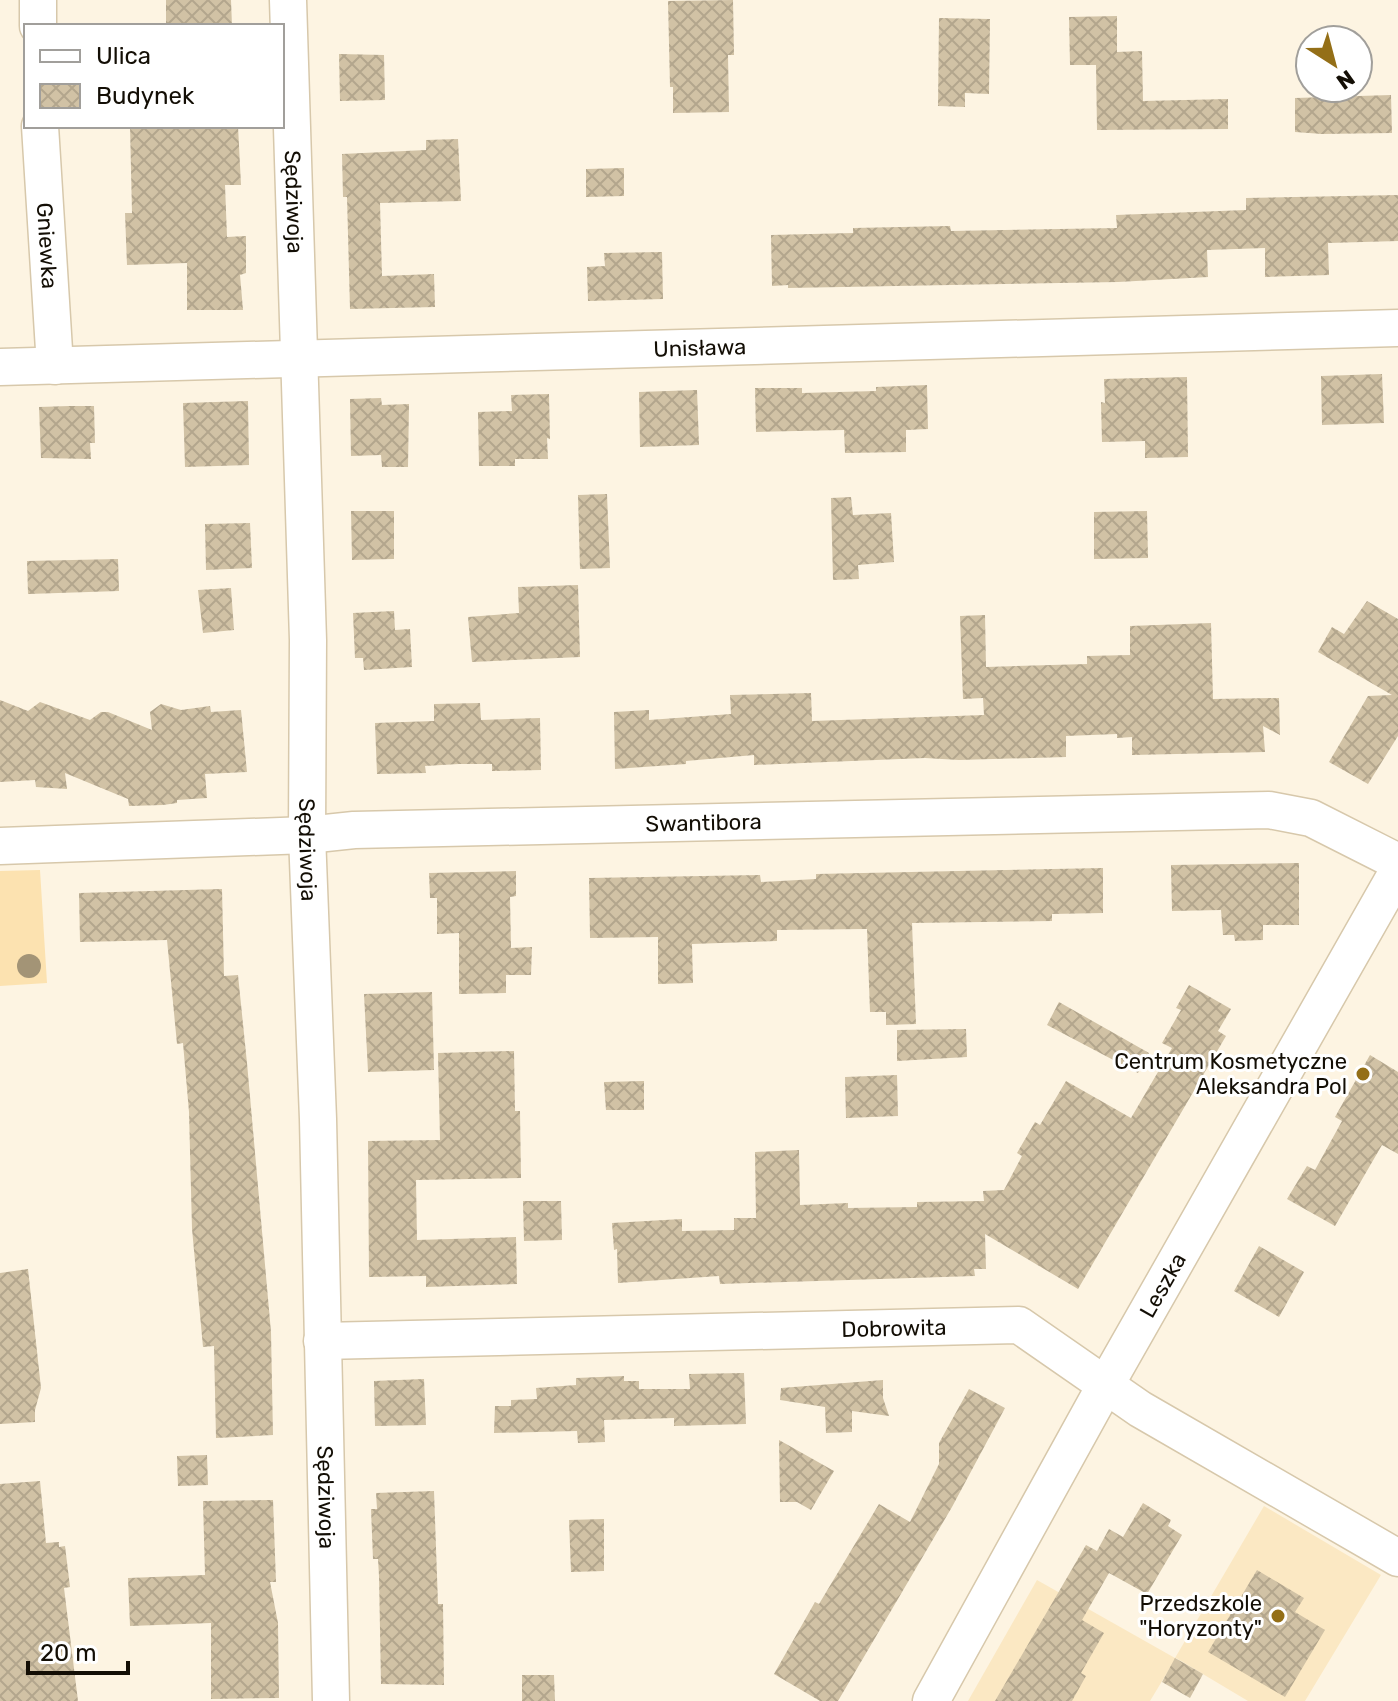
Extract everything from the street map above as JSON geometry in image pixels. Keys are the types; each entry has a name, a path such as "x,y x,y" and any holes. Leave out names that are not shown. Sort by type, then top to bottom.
{"street":[{"path":"38,0 38,24"},
{"name":"Sędziwoja","path":"288,0 308,640 307,835 318,1119 331,1701"},
{"name":"Gniewka","path":"40,128 55,366"},
{"name":"Unisława","path":"0,367 1398,328"},
{"name":"Swantibora","path":"0,846 307,835 354,830 1269,810 1311,818 1398,862"},
{"name":"Leszka","path":"931,1701 1105,1386 1398,871"},
{"name":"Dobrowita","path":"322,1341 1019,1325 1140,1409 1398,1558"}],"shaded area":[{"path":"40,870 47,983 0,986 0,871"},
{"name":"Przedszkole \"Horyzonty\"","path":"1264,1506 1381,1575 1305,1701 1248,1701 1176,1658 1150,1701 968,1701 1037,1580 1175,1658"}],"building":[{"path":"166,0 231,0 232,24 166,24"},
{"path":"733,0 734,55 728,55 729,112 673,113 668,1"},
{"path":"1117,16 1117,52 1142,51 1143,101 1228,99 1228,129 1097,130 1096,65 1070,65 1069,17"},
{"path":"939,18 990,19 989,94 965,93 965,107 938,106"},
{"path":"339,54 384,55 385,100 340,101"},
{"path":"1391,95 1392,133 1295,132 1295,104 1374,104 1374,96"},
{"path":"130,128 238,128 241,185 225,185 227,237 246,236 246,273 240,275 243,310 187,310 187,263 127,265 125,213 132,213"},
{"path":"458,139 461,201 380,203 382,276 434,274 435,307 350,309 347,197 343,197 342,154 426,150 426,140"},
{"path":"624,168 624,196 586,197 586,169"},
{"path":"1398,195 1398,241 1328,243 1329,275 1265,277 1265,248 1207,250 1208,277 1118,282 772,286 771,235 853,233 853,228 950,226 951,231 1117,228 1116,215 1246,210 1246,198"},
{"path":"662,252 663,299 588,301 587,267 605,266 604,253"},
{"path":"1382,374 1384,423 1322,425 1321,376"},
{"path":"1187,377 1188,457 1145,458 1145,441 1102,442 1104,379"},
{"path":"927,385 928,429 906,430 906,452 845,453 844,430 756,432 755,388 802,388 802,393 876,391 876,387"},
{"path":"697,390 699,445 640,447 639,392"},
{"path":"549,394 548,459 515,459 515,466 479,466 478,412 512,411 511,395"},
{"path":"381,398 382,405 409,404 408,467 382,467 381,455 351,456 350,399"},
{"path":"248,401 249,465 185,467 183,403"},
{"path":"94,406 95,443 90,443 91,459 41,458 39,407"},
{"path":"607,494 610,568 580,569 578,495"},
{"path":"851,497 853,515 891,513 894,562 858,565 859,579 833,580 831,498"},
{"path":"351,511 394,511 394,559 352,560"},
{"path":"1147,511 1148,558 1094,559 1094,512"},
{"path":"250,523 252,568 206,570 205,524"},
{"path":"118,559 119,591 28,594 27,561"},
{"path":"578,585 580,657 472,662 468,617 519,613 518,587"},
{"path":"231,588 234,630 203,633 198,590"},
{"path":"1367,601 1398,619 1398,736 1368,784 1329,762 1368,696 1392,695 1318,652 1332,627 1344,634"},
{"path":"394,611 395,630 410,629 412,667 364,670 363,658 355,658 353,613"},
{"path":"985,615 986,667 1087,664 1087,656 1130,655 1130,626 1211,623 1213,699 1279,698 1280,735 1263,726 1265,752 1132,755 1132,737 1117,738 1117,734 1066,736 1066,757 925,758 754,765 754,755 615,769 614,712 649,710 649,720 731,714 730,695 811,693 812,721 984,715 983,698 963,699 960,616"},
{"path":"0,700 28,711 40,702 90,720 101,712 108,712 152,730 150,712 161,704 181,710 210,706 211,712 241,710 247,772 205,774 207,798 177,800 177,803 163,805 129,806 128,799 65,773 67,789 36,787 35,780 0,782"},
{"path":"480,703 481,720 540,718 541,770 492,771 492,764 459,764 425,766 426,773 377,774 375,723 434,721 434,704"},
{"path":"1299,863 1299,925 1263,925 1263,940 1235,941 1234,935 1223,935 1221,910 1172,911 1171,865"},
{"path":"1103,868 1103,913 1052,914 1052,921 912,923 916,1024 886,1025 886,1012 870,1012 867,929 777,930 777,941 692,944 693,983 658,984 658,937 590,938 589,878 760,875 761,882 816,879 816,874"},
{"path":"516,871 516,896 510,897 511,948 532,947 531,975 506,975 506,993 459,994 459,933 437,934 437,898 430,898 429,873"},
{"path":"222,889 224,976 238,975 247,1063 271,1332 273,1435 216,1438 214,1346 203,1347 192,1229 189,1112 183,1043 177,1044 167,940 80,942 79,893"},
{"path":"1189,985 1231,1009 1218,1031 1226,1036 1078,1289 985,1234 986,1269 974,1269 975,1276 720,1284 719,1276 618,1283 612,1223 682,1219 682,1231 734,1230 734,1218 756,1218 755,1152 799,1150 800,1205 848,1203 848,1208 917,1207 917,1202 984,1201 983,1191 1004,1190 1022,1156 1017,1153 1035,1122 1040,1125 1066,1081 1131,1118 1172,1048 1162,1043 1181,1010 1176,1008"},
{"path":"432,992 434,1070 368,1072 364,994"},
{"path":"1059,1002 1149,1053 1138,1073 1047,1025"},
{"path":"966,1029 967,1057 897,1061 897,1030"},
{"path":"514,1051 515,1111 520,1111 521,1178 416,1180 417,1240 516,1237 517,1284 426,1287 426,1276 369,1277 368,1141 440,1140 438,1053"},
{"path":"1370,1055 1398,1072 1398,1154 1382,1145 1335,1226 1287,1199 1307,1166 1315,1170 1342,1121 1335,1117"},
{"path":"897,1075 898,1116 846,1118 845,1077"},
{"path":"644,1081 644,1110 606,1110 604,1082"},
{"path":"523,1201 561,1201 562,1240 524,1241"},
{"path":"1259,1246 1304,1272 1279,1317 1234,1291"},
{"path":"28,1269 41,1388 35,1422 0,1424 0,1273"},
{"path":"744,1373 746,1424 674,1426 674,1418 604,1420 605,1442 578,1443 577,1431 494,1433 495,1406 511,1406 511,1400 537,1399 536,1388 576,1385 576,1378 624,1376 624,1381 639,1381 639,1389 690,1389 689,1374"},
{"path":"424,1379 426,1425 375,1426 374,1381"},
{"path":"883,1380 883,1398 889,1416 852,1411 852,1432 826,1433 825,1407 780,1400 781,1388"},
{"path":"969,1389 1005,1408 952,1507 838,1701 820,1701 774,1674 815,1602 819,1604 879,1504 910,1522 939,1464 939,1443"},
{"path":"779,1440 834,1471 811,1510 797,1502 780,1502"},
{"path":"207,1455 208,1485 178,1486 177,1456"},
{"path":"40,1481 46,1543 59,1542 59,1547 65,1546 70,1587 64,1588 78,1701 0,1701 0,1484"},
{"path":"434,1491 438,1604 443,1604 444,1685 381,1684 379,1576 378,1559 373,1559 371,1509 377,1509 376,1493"},
{"path":"273,1500 276,1582 270,1582 278,1623 279,1698 211,1699 211,1623 130,1626 128,1578 205,1575 203,1501"},
{"path":"1143,1503 1171,1520 1168,1526 1182,1535 1147,1594 1109,1573 1082,1620 1104,1633 1081,1673 1086,1676 1072,1701 995,1701 1086,1545 1097,1551 1109,1529 1123,1537"},
{"path":"604,1519 604,1571 571,1572 569,1520"},
{"path":"1257,1570 1304,1598 1295,1612 1325,1630 1285,1697 1208,1652"},
{"path":"1175,1658 1203,1674 1190,1698 1162,1682"},
{"path":"522,1675 554,1675 555,1701 522,1701"}],"place":[{"name":"Centrum Kosmetyczne Aleksandra Pol","path":"1363,1074"},
{"name":"Przedszkole \"Horyzonty\"","path":"1278,1616"}]}
